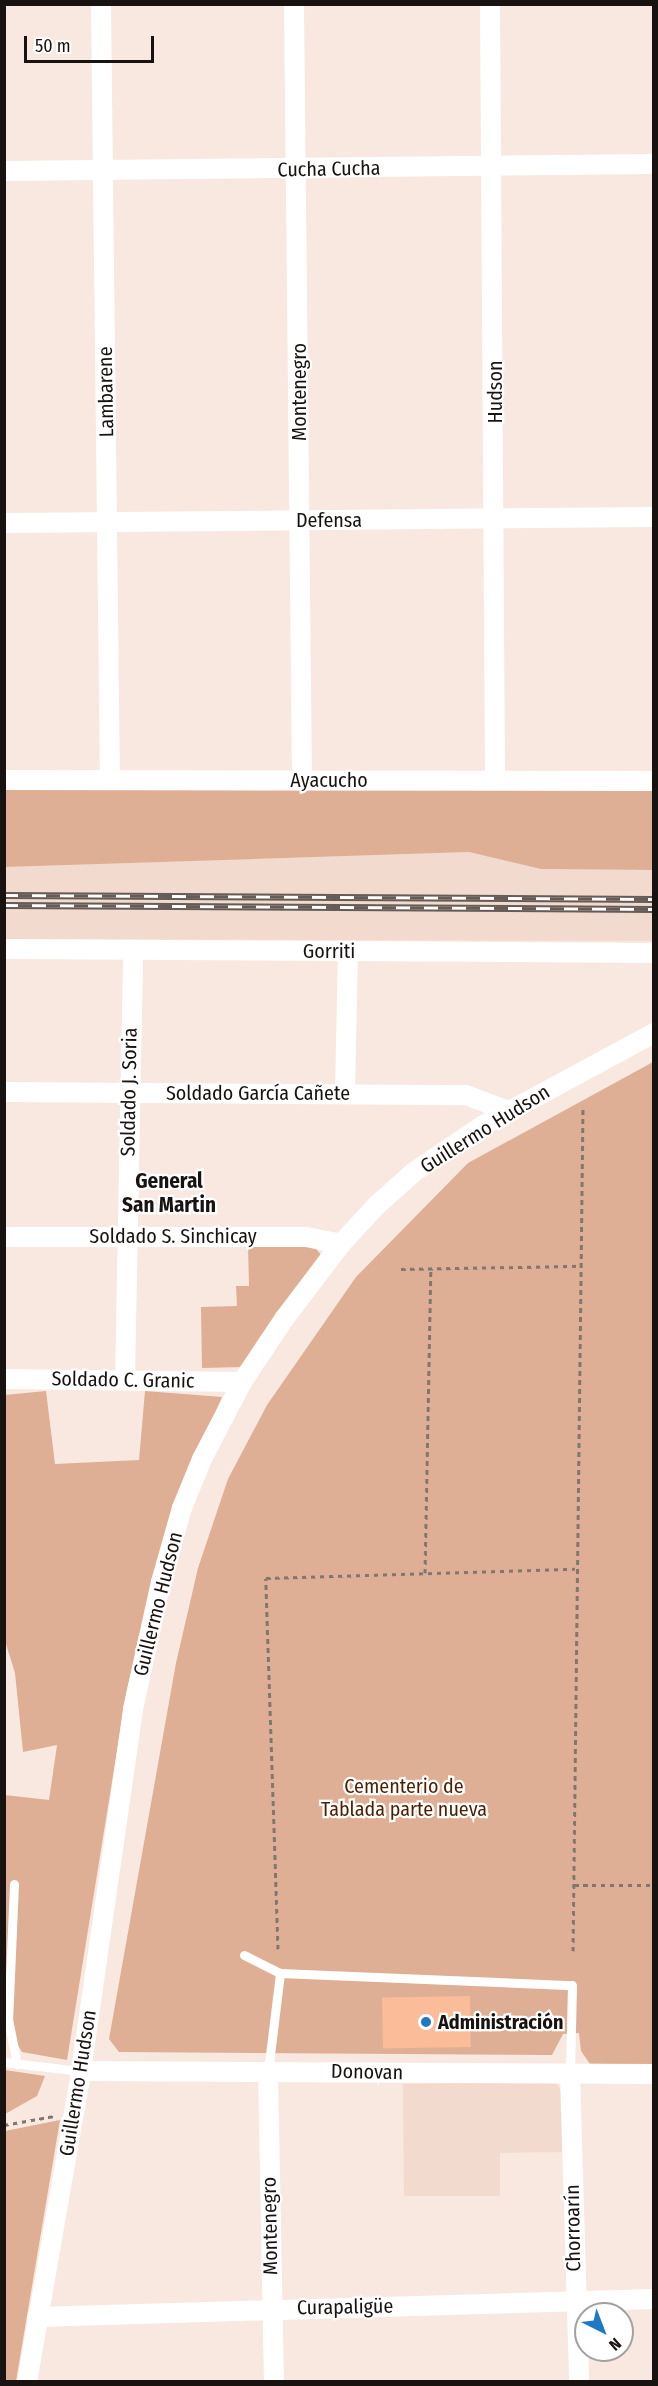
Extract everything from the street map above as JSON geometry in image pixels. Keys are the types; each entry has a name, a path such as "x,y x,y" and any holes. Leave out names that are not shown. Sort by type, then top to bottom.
{"street":[{"name":"Lambarene","path":"101,4 110,780"},
{"name":"Montenegro","path":"294,4 302,780"},
{"name":"Hudson","path":"490,4 493,166 495,780"},
{"name":"Cucha Cucha","path":"4,171 297,170 654,164"},
{"name":"Defensa","path":"4,523 654,517"},
{"name":"Ayacucho","path":"4,780 654,781"},
{"name":"Gorriti","path":"4,949 654,953"},
{"name":"Soldado J. Soria","path":"125,1378 125,1235 133,951"},
{"path":"345,1093 348,951"},
{"name":"Guillermo Hudson","path":"27,2382 81,2072 133,1709 161,1582 186,1498 242,1382 341,1244 414,1172 508,1110 654,1033"},
{"name":"Soldado García Cañete","path":"4,1092 466,1095 508,1110"},
{"name":"Soldado S. Sinchicay","path":"4,1238 125,1235 306,1237 341,1244"},
{"name":"Soldado C. Granic","path":"5,1379 125,1378 242,1382"},
{"name":"Montenegro","path":"268,2071 274,2382"},
{"name":"Donovan","path":"81,2072 654,2074"},
{"name":"Chorroarín","path":"570,2074 579,2382"},
{"name":"Curapaligüe","path":"37,2317 654,2300"}],"lane":[{"path":"14,1884 8,2019 17,2064"},
{"path":"244,1955 280,1972 572,1984 570,2074"},
{"path":"268,2071 280,1972"},
{"path":"4,2062 81,2072"}],"path":[{"path":"573,1951 575,1569 583,1109"},
{"path":"401,1269 581,1266"},
{"path":"425,1573 431,1269"},
{"path":"278,1949 266,1578 575,1569"},
{"path":"574,1885 654,1885"},
{"path":"4,2125 74,2113"}],"shaded area":[{"path":"469,852 541,869 653,870 653,941 5,939 4,867"},
{"path":"551,2082 558,2085 563,2096 563,2152 500,2153 500,2196 404,2196 403,2084"}],"green space":[{"path":"653,787 653,870 541,869 469,852 5,867 4,789"},
{"name":"Cementerio de Tablada parte nueva","path":"653,1062 653,2066 590,2064 581,2051 579,2033 563,2034 552,2055 119,2052 109,2039 176,1663 198,1568 228,1479 267,1405 356,1277 468,1163"},
{"path":"313,1245 322,1256 243,1367 202,1368 201,1307 237,1306 236,1286 249,1286 248,1246"},
{"path":"46,1391 55,1464 139,1460 145,1391 222,1397 170,1522 127,1689 67,2060 22,2052 5,2024 5,1795 49,1800 57,1745 23,1752 15,1673 5,1641 5,1395"},
{"path":"5,2070 45,2076 37,2096 5,2114"},
{"path":"60,2120 16,2381 5,2381 5,2131"}],"building":[{"name":"Administración","path":"470,1996 471,2047 383,2049 382,1998"}],"railway":[{"path":"4,895 654,899"},
{"path":"4,905 654,909"}],"place":[{"name":"Administración","path":"426,2022"}],"district":[{"name":"General San Martin","path":"169,1193"}]}
